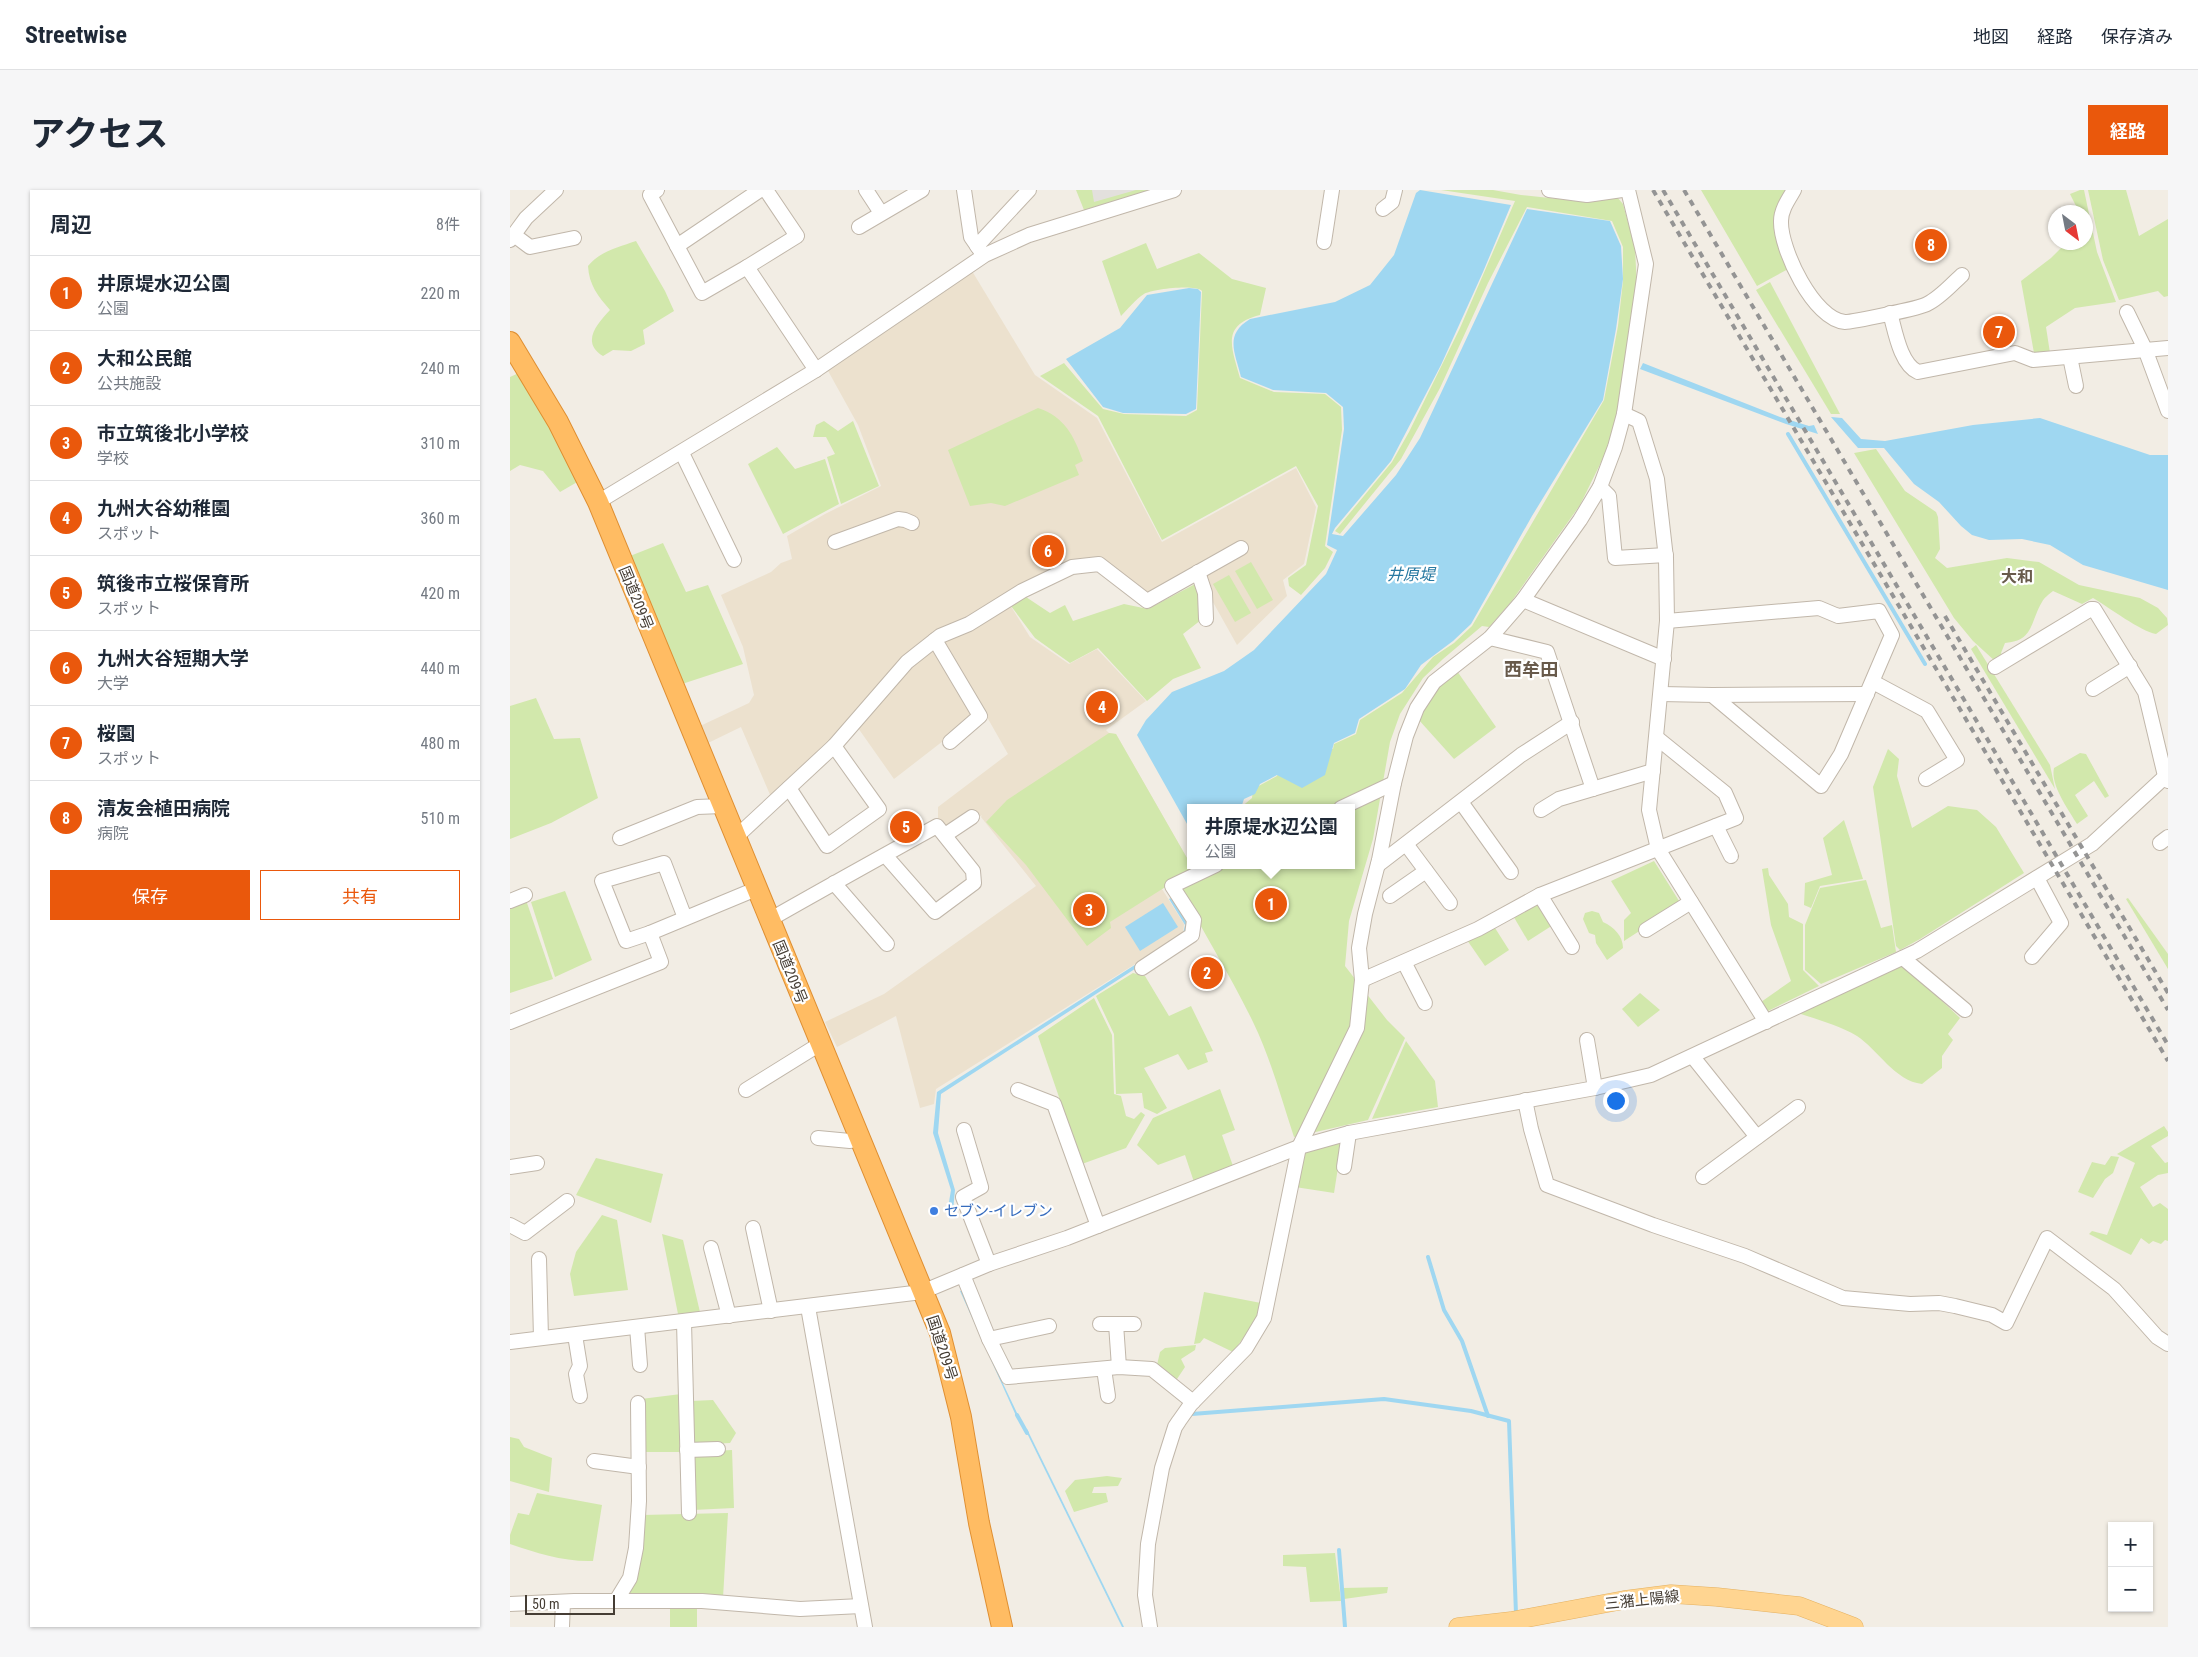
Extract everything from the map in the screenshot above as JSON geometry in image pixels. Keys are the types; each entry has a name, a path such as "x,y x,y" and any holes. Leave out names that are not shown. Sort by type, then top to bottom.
{"highway":[{"name":"国道209号","path":"510,342 558,422 598,502 768,920 940,1333 961,1417 981,1531 1002,1627"}],"main road":[{"name":"三潴上陽線","path":"1458,1627 1511,1624 1624,1600 1671,1594 1799,1606 1854,1627"}],"street":[{"path":"656,190 650,195 702,293 796,236 766,190"},
{"path":"677,246 760,190"},
{"path":"866,190 881,213"},
{"path":"860,227 922,190"},
{"path":"964,190 972,238 981,251"},
{"path":"598,502 682,453 816,370 981,251 1029,190"},
{"path":"981,251 1174,190"},
{"path":"1324,242 1332,190"},
{"path":"1383,209 1392,202 1395,190"},
{"path":"1549,190 1586,195 1622,190"},
{"path":"1150,1627 1145,1595 1148,1544 1162,1468 1175,1427 1193,1402 1246,1348 1264,1318 1300,1147 1357,1028 1362,980 1359,948 1365,914 1378,865 1394,783 1406,736 1417,708 1434,682 1490,638 1523,600 1580,520 1600,486 1615,447 1624,414 1646,264 1628,190"},
{"path":"1794,190 1782,213 1780,224 1796,272 1818,307 1827,316 1846,322 1927,305 1962,274"},
{"path":"555,194 530,214 512,238 530,247 574,238"},
{"path":"747,267 816,370"},
{"path":"2127,312 2145,349 2168,411"},
{"path":"1890,313 1899,349 1913,370 1918,372 2015,353 2033,360 2168,348"},
{"path":"2070,356 2076,386"},
{"path":"1624,414 1640,421 1657,479 1666,556 1667,621 1649,810 1658,849 1766,1022"},
{"path":"682,453 734,560"},
{"path":"1600,486 1609,496 1615,558 1666,556"},
{"path":"835,542 898,519 912,523"},
{"path":"735,838 834,746 907,662 935,640 969,624 1022,591 1072,567 1099,564 1147,601 1241,548"},
{"path":"1198,572 1205,593 1206,619"},
{"path":"1523,600 1664,659"},
{"path":"1667,621 1818,608 1838,616 1879,611 1892,636 1841,754 1821,786 1712,695"},
{"path":"510,1342 922,1292 989,1264 1098,1226 1300,1147 1350,1133 1596,1088 1651,1075 1693,1057 1903,958 2092,844 2167,777 2146,692 2094,609 2091,608 1994,667"},
{"path":"1490,638 1548,652 1593,789"},
{"path":"935,640 980,716 950,742"},
{"path":"2093,689 2130,666"},
{"path":"1661,694 1712,695 1870,688 1930,706 1957,760 1926,779"},
{"path":"1378,865 1521,755 1572,722"},
{"path":"2157,741 2168,729"},
{"path":"1362,980 1478,929 1540,895 1736,818 1725,793 1657,738"},
{"path":"789,788 827,846 879,809 834,746"},
{"path":"1541,810 1559,799 1653,770"},
{"path":"1349,804 1394,783"},
{"path":"1460,802 1511,872"},
{"path":"620,838 697,807 722,806"},
{"path":"945,835 972,817"},
{"path":"768,920 937,826 973,871 974,883 935,912 885,855"},
{"path":"1716,826 1731,856"},
{"path":"1406,844 1450,904"},
{"path":"686,918 664,863 602,881 626,941 686,918 756,889"},
{"path":"1142,968 1192,935 1194,920 1172,886 1208,869"},
{"path":"1390,896 1426,871"},
{"path":"2032,956 2061,923 2037,878"},
{"path":"834,883 888,944"},
{"path":"510,901 526,895"},
{"path":"1540,895 1572,947"},
{"path":"1646,930 1691,902"},
{"path":"510,1022 661,962 650,932"},
{"path":"1903,958 1964,1010"},
{"path":"1404,962 1425,1003"},
{"path":"1587,1040 1596,1088"},
{"path":"746,1090 820,1044"},
{"path":"1693,1057 1757,1138"},
{"path":"1018,1090 1054,1104 1098,1226"},
{"path":"1525,1100 1547,1185 1653,1225 1745,1256 1843,1298 1910,1304 1939,1303 1992,1316 2006,1323 2047,1238 2114,1289 2157,1337 2168,1344"},
{"path":"1703,1177 1798,1107"},
{"path":"964,1130 982,1187 963,1197 989,1264"},
{"path":"1344,1168 1350,1133"},
{"path":"818,1138 850,1141"},
{"path":"510,1167 536,1163"},
{"path":"510,1225 525,1233 567,1201"},
{"path":"753,1228 771,1311"},
{"path":"711,1248 729,1316"},
{"path":"539,1259 541,1338"},
{"path":"963,1276 989,1339 1008,1377 1111,1368 1152,1369 1193,1402"},
{"path":"808,1307 865,1627"},
{"path":"684,1322 689,1513"},
{"path":"1100,1324 1134,1324"},
{"path":"1108,1396 1116,1324"},
{"path":"989,1339 1049,1326"},
{"path":"637,1327 640,1365"},
{"path":"575,1334 580,1366 576,1374 580,1396"},
{"path":"616,1601 630,1578 636,1548 639,1501 638,1403"},
{"path":"687,1450 718,1449"},
{"path":"594,1461 639,1467"},
{"path":"510,1604 702,1601 800,1609 862,1606"},
{"path":"562,1627 563,1602"}],"shaded area":[{"path":"1092,190 1136,190 1094,202"},
{"path":"972,271 1035,375 1097,418 1162,542 1296,468 1316,507 1304,564 1283,580 1287,596 1237,645 1200,579 1149,607 1098,570 1075,563 1010,605 1030,637 1069,664 1097,649 1146,701 1106,730 1109,733 1116,734 1187,858 1187,869 1195,869 1162,889 1184,924 1183,934 936,1089 934,1104 920,1108 896,1016 837,1047 825,1022 884,994 1036,886 981,817 982,815 953,837 938,818 938,807 1008,754 983,710 894,779 851,718 771,797 741,727 706,744 698,727 749,703 754,695 743,647 721,595 771,572 781,563 792,559 787,536 825,514 881,486 858,425 827,369"}],"green space":[{"path":"1076,190 1152,190 1084,210"},
{"path":"1441,190 1493,190 1587,202 1617,197 1623,204 1635,248 1637,288 1618,414 1610,444 1580,505 1511,602 1489,627 1482,626 1423,678 1400,714 1390,742 1373,839 1349,921 1345,966 1387,1020 1405,1038 1368,1120 1294,1137 1270,1064 1253,1022 1180,887 1186,874 1110,922 1111,928 1087,946 1026,865 986,822 1007,800 1109,733 1116,734 1187,858 1187,869 1355,869 1355,804 1245,804 1252,798 1253,789 1277,776 1285,757 1316,742 1333,749 1334,744 1356,734 1360,720 1402,693 1433,657 1454,643 1472,626 1604,400 1618,326 1623,281 1623,247 1612,221 1527,207 1488,283 1440,388 1401,459 1340,534 1335,531 1392,462 1409,432 1460,328 1515,201"},
{"path":"1701,190 1790,190 1780,207 1790,268 1757,286"},
{"path":"2084,190 2087,205 2076,205 2070,194"},
{"path":"2088,190 2126,190 2139,236 2168,219 2168,296 2164,297 2158,291 2119,300 2103,260 2093,205 2091,205"},
{"path":"2093,233 2097,252 2116,302 2075,308 2046,327 2050,353 2034,353 2021,281 2059,250 2093,250"},
{"path":"636,241 665,291 674,311 643,330 645,344 631,351 613,350 603,356 596,351 592,339 596,327 610,310 595,290 590,279 588,266 604,253"},
{"path":"1146,243 1157,269 1199,253 1232,279 1266,288 1260,315 1247,319 1234,331 1232,348 1240,378 1274,392 1325,394 1341,407 1342,430 1325,546 1333,552 1325,568 1301,595 1289,586 1288,578 1306,565 1318,506 1296,466 1162,540 1098,416 1040,376 1064,363 1103,409 1124,414 1186,416 1197,410 1202,291 1183,288 1149,292 1138,299 1121,316 1102,261"},
{"path":"1770,282 1840,414 1831,414 1756,290"},
{"path":"521,372 579,481 560,492 543,471 520,465 510,471 510,377"},
{"path":"1038,408 1062,422 1072,436 1083,461 1075,465 1079,475 1005,506 991,503 970,506 948,450"},
{"path":"824,421 838,431 853,421 879,486 841,504 827,457 835,454 826,437 813,437 816,425"},
{"path":"777,447 795,469 825,459 839,504 783,534 748,464"},
{"path":"1876,449 1905,491 1936,512 1940,549 1935,558 1947,568 2007,558 2039,562 2079,585 2140,598 2158,608 2167,618 2168,625 2156,634 2149,632 2093,598 2082,604 2053,591 2043,601 2026,634 2021,639 2005,643 2001,653 2003,658 1996,662 1973,641 1954,618 1854,453"},
{"path":"663,543 686,592 708,585 743,664 682,684 630,556"},
{"path":"1251,562 1273,600 1257,609 1235,571"},
{"path":"1229,575 1251,613 1235,622 1213,584"},
{"path":"1197,583 1201,620 1183,634 1201,668 1173,679 1147,701 1098,648 1070,663 1035,638 1011,606 1026,597 1050,613 1065,605 1073,621 1124,604 1148,609"},
{"path":"1976,645 2050,765 2055,789 1971,649"},
{"path":"1457,671 1496,727 1454,759 1418,719 1439,687"},
{"path":"536,698 554,739 580,738 598,798 551,823 510,839 510,706"},
{"path":"1888,749 1899,759 1897,776 1912,828 1948,806 1977,810 1996,827 2024,873 1900,950 1896,946 1873,787"},
{"path":"2080,753 2086,754 2109,796 2105,798 2094,781 2075,795 2088,816 2077,824 2057,789 2054,768"},
{"path":"1844,820 1863,879 1820,886 1811,908 1804,905 1805,883 1832,875 1823,838"},
{"path":"1654,861 1681,904 1624,941 1624,920 1631,913 1611,881"},
{"path":"1768,868 1769,875 1788,904 1789,917 1803,924 1803,970 1819,986 1768,1011 1761,1002 1791,981 1771,925 1762,869"},
{"path":"1866,880 1881,928 1892,925 1896,952 1821,984 1805,970 1805,925 1820,888"},
{"path":"565,891 592,960 555,977 531,902"},
{"path":"2128,898 2168,954 2168,969 2126,899"},
{"path":"526,900 553,979 510,993 510,906"},
{"path":"1537,902 1553,925 1528,941 1512,914"},
{"path":"1592,911 1599,913 1603,922 1611,926 1620,936 1623,944 1623,948 1607,960 1596,943 1595,935 1589,933 1583,919 1585,913"},
{"path":"1495,928 1509,950 1485,966 1467,940"},
{"path":"1903,964 1960,1018 1948,1034 1953,1040 1942,1056 1942,1068 1922,1084 1912,1082 1903,1077 1865,1042 1850,1032 1795,1012"},
{"path":"1133,973 1145,976 1169,1016 1191,1006 1213,1051 1205,1053 1208,1062 1188,1070 1178,1054 1144,1068 1167,1108 1157,1114 1144,1108 1142,1093 1116,1094 1114,1034 1096,996"},
{"path":"1640,993 1660,1010 1638,1027 1622,1009"},
{"path":"1094,998 1112,1035 1114,1094 1121,1096 1126,1116 1134,1119 1141,1112 1145,1115 1126,1148 1082,1164 1038,1036"},
{"path":"1406,1041 1435,1081 1438,1107 1372,1119"},
{"path":"1220,1089 1235,1130 1222,1135 1233,1166 1194,1182 1185,1155 1158,1165 1137,1145 1153,1118"},
{"path":"2164,1126 2168,1136 2151,1146 2165,1163 2168,1162 2168,1173 2158,1175 2140,1187 2153,1207 2160,1203 2168,1209 2168,1241 2165,1240 2161,1244 2153,1241 2149,1244 2141,1238 2131,1255 2089,1234 2092,1231 2107,1235 2135,1163 2117,1154"},
{"path":"1342,1142 1334,1193 1295,1187 1305,1152"},
{"path":"2111,1156 2119,1157 2113,1173 2105,1179 2093,1198 2078,1192 2092,1162 2105,1165"},
{"path":"596,1158 663,1174 651,1223 576,1195"},
{"path":"602,1215 617,1220 628,1290 574,1296 570,1274 576,1252"},
{"path":"662,1234 683,1240 700,1312 678,1314"},
{"path":"1204,1292 1261,1303 1257,1319 1233,1352 1204,1338 1200,1343 1194,1344"},
{"path":"1196,1345 1195,1350 1181,1359 1185,1367 1175,1382 1157,1365 1160,1352 1165,1348"},
{"path":"681,1394 682,1452 644,1452 641,1399"},
{"path":"713,1400 736,1433 730,1443 691,1445 691,1401"},
{"path":"510,1437 519,1439 524,1447 552,1458 549,1492 510,1481"},
{"path":"732,1450 734,1508 693,1510 691,1452"},
{"path":"1107,1476 1122,1478 1118,1486 1094,1487 1092,1493 1106,1493 1108,1502 1074,1512 1065,1491 1075,1480"},
{"path":"537,1493 602,1505 593,1561 540,1554 510,1544 510,1535 518,1513 529,1515"},
{"path":"728,1513 723,1598 627,1598 634,1577 642,1515"},
{"path":"1335,1553 1341,1601 1310,1602 1306,1567 1283,1566 1283,1555"},
{"path":"1388,1587 1387,1593 1344,1599 1343,1588"},
{"path":"670,1607 697,1607 697,1627 670,1627"}],"water":[{"name":"井原堤","path":"1420,190 1511,205 1441,365 1391,461 1332,534 1343,536 1396,475 1420,438 1527,209 1610,221 1621,246 1623,279 1603,400 1532,516 1471,624 1453,641 1421,665 1405,689 1359,719 1355,733 1334,743 1325,775 1302,788 1277,775 1260,784 1255,794 1244,799 1242,804 1187,804 1187,824 1137,735 1146,720 1172,692 1224,671 1254,650 1326,574 1337,550 1327,545 1344,429 1343,407 1326,393 1273,390 1241,377 1234,352 1234,338 1242,325 1250,319 1335,302 1370,285 1394,255 1416,193"},
{"path":"1189,288 1198,289 1201,292 1196,409 1186,414 1123,413 1103,407 1066,359 1120,328 1147,295"},
{"path":"1643,363 1780,417 1809,426 1814,425 1818,434 1786,424 1640,369"},
{"path":"1831,417 1842,418 1861,439 1885,441 1973,425 2040,418 2150,455 2168,455 2168,590 2083,565 2050,545 2022,539 1989,540 1972,535 1939,502 1914,484 1884,448 1858,448"},
{"path":"1173,897 1189,923 1186,936 941,1094 938,1133 955,1190 953,1211 948,1208 951,1190 933,1133 937,1092 1183,934 1185,925 1169,899"},
{"path":"1163,903 1178,927 1140,951 1125,927"},
{"path":"960,1291 962,1291 986,1348 1019,1417 1017,1418"},
{"path":"1025,1429 1027,1429 1124,1627 1122,1627"}],"waterway":[{"path":"1788,434 1925,664"},
{"path":"1428,1257 1444,1310 1462,1341 1488,1416"},
{"path":"1192,1414 1384,1399 1471,1411 1509,1421 1516,1614"},
{"path":"1017,1415 1027,1433"},
{"path":"1339,1550 1345,1627"}],"railway":[{"path":"1653,190 2168,1061"},
{"path":"1663,190 2168,1045"},
{"path":"1684,190 2168,1010"},
{"path":"1945,616 2168,993"}],"place":[{"name":"清友会植田病院","path":"1931,245"},
{"name":"桜園","path":"1999,332"},
{"name":"九州大谷短期大学","path":"1048,551"},
{"name":"九州大谷幼稚園","path":"1102,707"},
{"name":"筑後市立桜保育所","path":"906,827"},
{"name":"井原堤水辺公園","path":"1271,904"},
{"name":"市立筑後北小学校","path":"1089,910"},
{"name":"大和公民館","path":"1207,973"},
{"name":"セブン-イレブン","path":"934,1211"}],"district":[{"name":"大和","path":"2017,576"},
{"name":"西牟田","path":"1531,669"}]}
